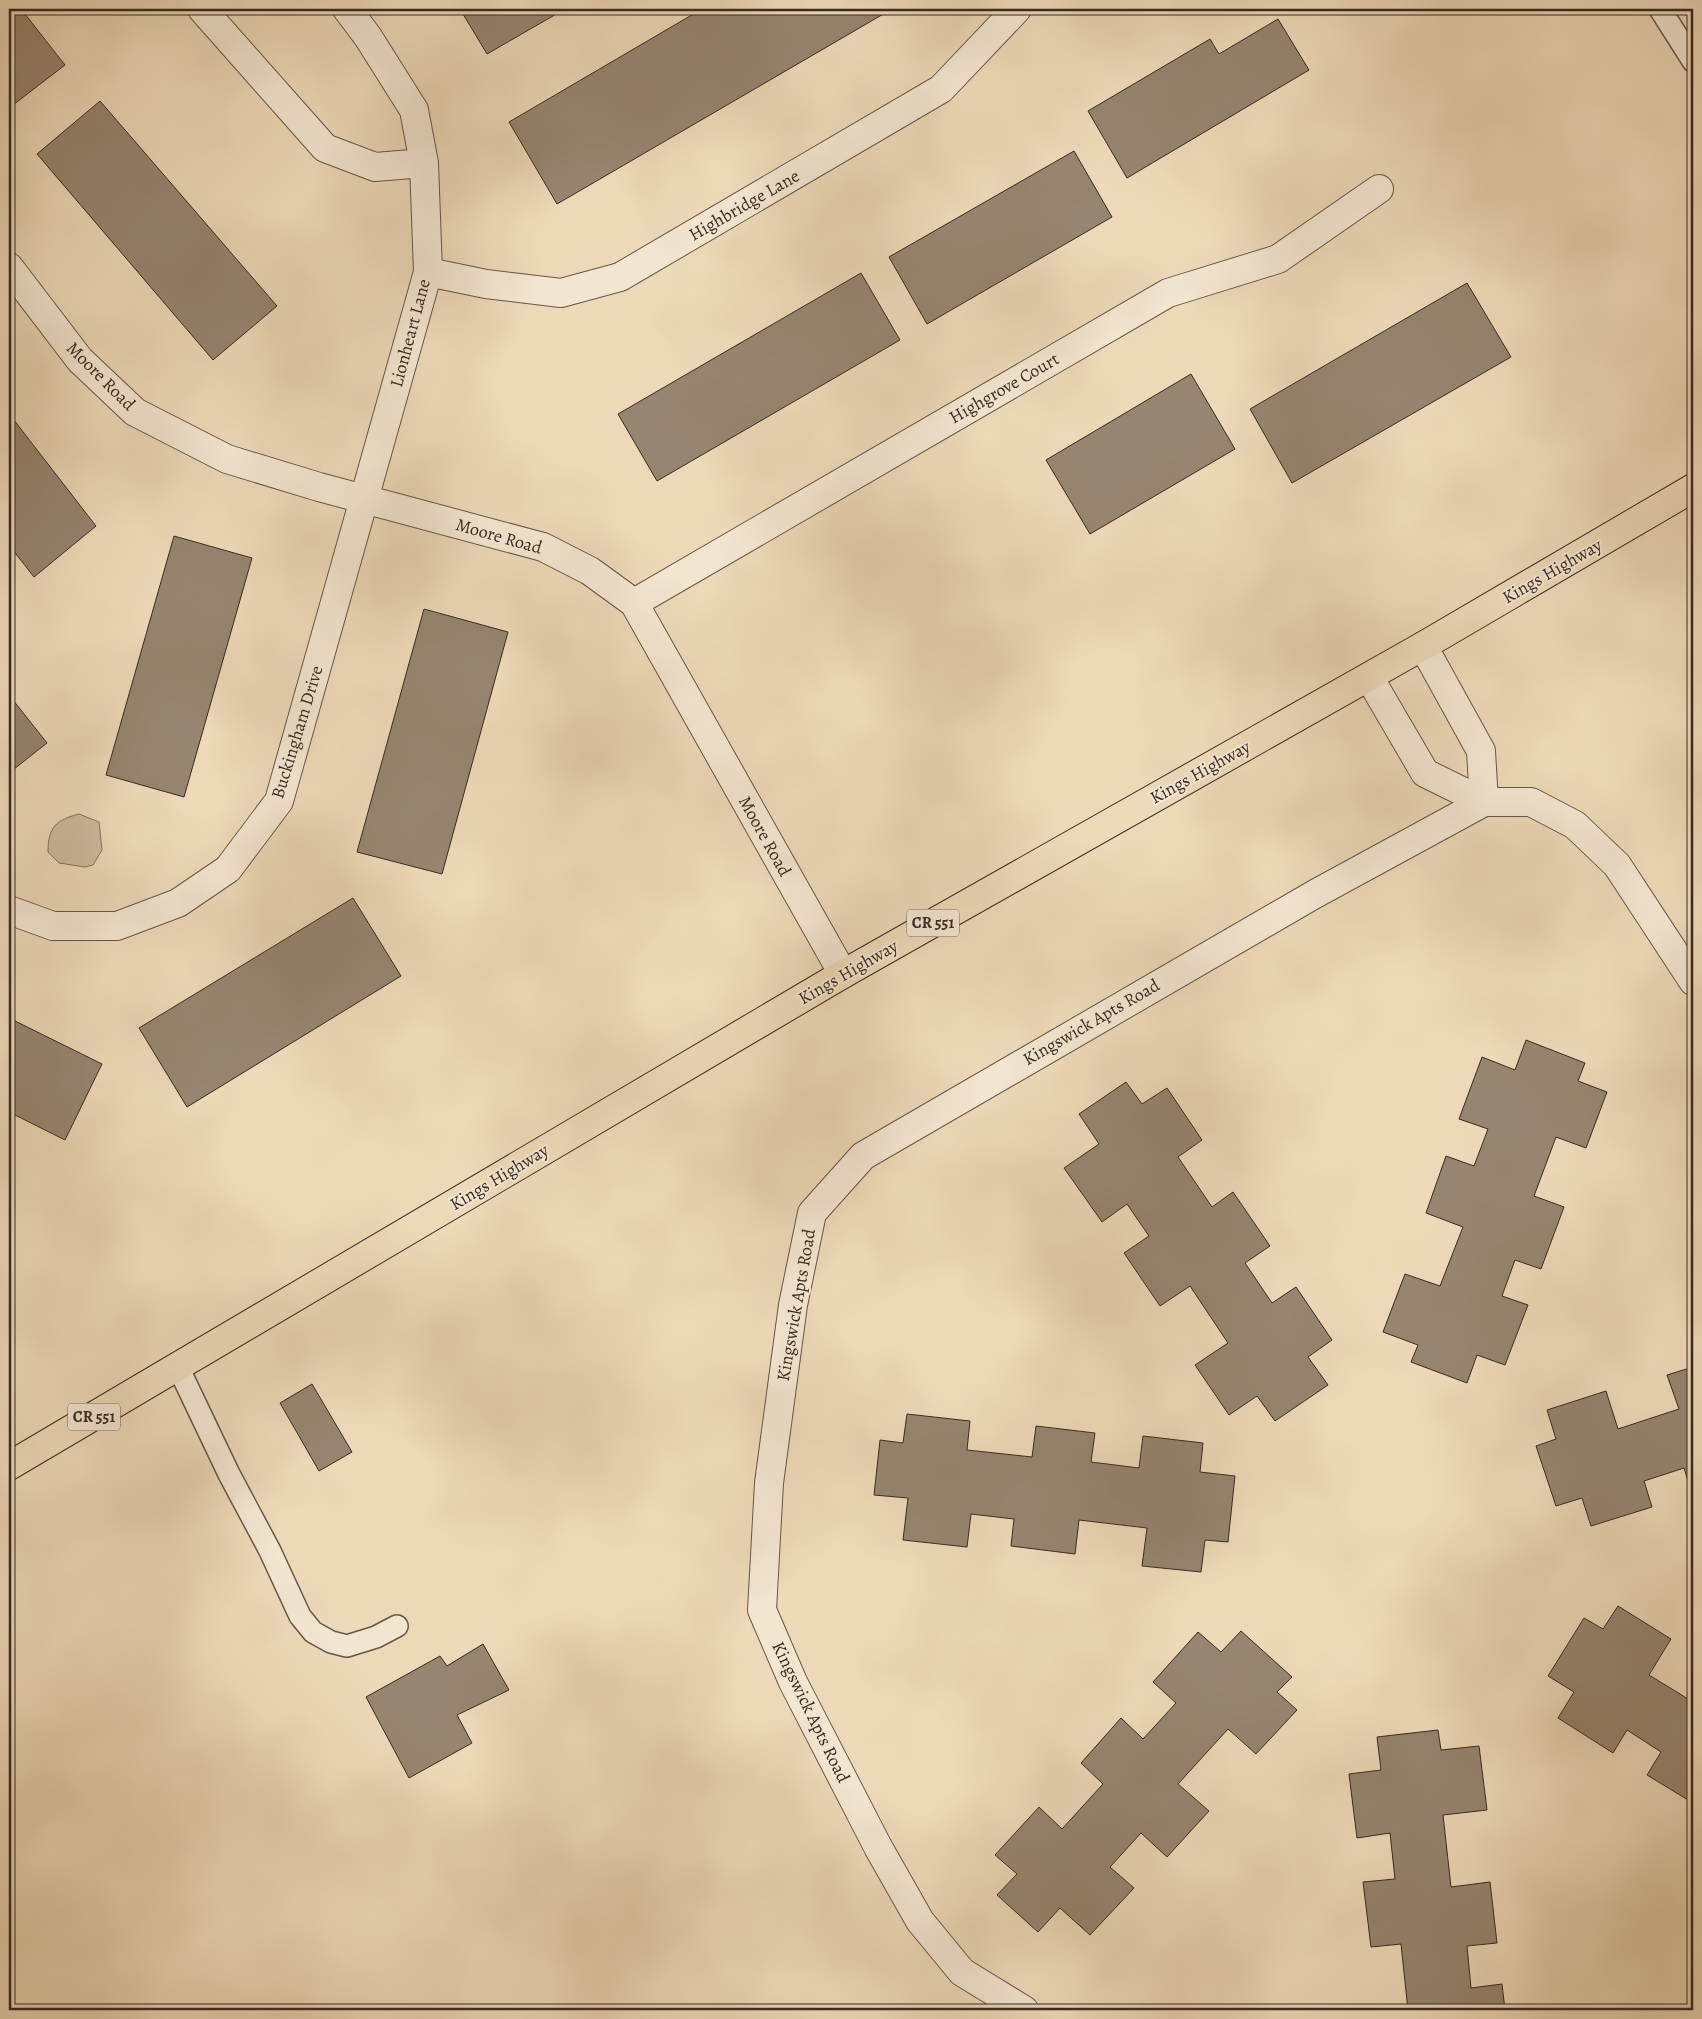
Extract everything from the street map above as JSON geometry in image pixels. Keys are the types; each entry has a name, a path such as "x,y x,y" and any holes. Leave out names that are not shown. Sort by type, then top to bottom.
{"main road":[{"name":"Kings Highway","path":"9,1466 843,974 1369,677 1693,488"}],"street":[{"path":"202,9 325,148 375,167 424,163"},
{"name":"Lionheart Lane","path":"347,9 368,37 414,110 424,163 428,272 364,499"},
{"name":"Highbridge Lane","path":"428,272 486,284 561,293 620,277 941,89 1018,9"},
{"name":"Highgrove Court","path":"634,603 1168,293 1278,259 1379,189"},
{"name":"Moore Road","path":"9,268 80,360 135,412 227,459 364,499 543,547 590,571 634,603 843,974"},
{"name":"Buckingham Drive","path":"9,910 54,926 117,926 178,904 228,869 279,801 364,499"},
{"path":"1423,646 1481,751 1484,802"},
{"name":"Kingswick Apts Road","path":"1369,677 1425,773 1484,802 1531,802 1574,825 1617,865 1693,981"},
{"name":"Kingswick Apts Road","path":"1024,2010 962,1972 920,1921 878,1847 793,1682 762,1610 769,1483 793,1305 812,1213 863,1156 1315,894 1484,802"}],"lane":[{"path":"1660,9 1693,61"},
{"path":"178,1367 237,1489 270,1551 300,1616 313,1632 330,1642 347,1646 376,1637 398,1626"}],"shaded area":[{"path":"79,814 99,822 102,850 93,865 85,867 59,863 48,852 48,843 55,826 64,819"}],"building":[{"path":"9,9 21,9 65,65 9,108"},
{"path":"460,9 565,9 487,54"},
{"path":"702,9 892,9 557,204 509,122"},
{"path":"1278,19 1309,70 1127,178 1088,111 1210,39 1219,54"},
{"path":"100,101 277,306 213,360 37,154"},
{"path":"1074,151 1112,217 927,324 889,257"},
{"path":"861,273 900,340 657,481 618,414"},
{"path":"1467,283 1511,357 1292,483 1250,409"},
{"path":"1191,374 1235,449 1090,534 1046,460"},
{"path":"10,415 96,526 34,577 9,545"},
{"path":"174,536 252,558 184,797 106,775"},
{"path":"424,609 508,632 442,874 357,852"},
{"path":"9,695 47,743 9,773"},
{"path":"353,898 401,976 187,1107 139,1028"},
{"path":"9,1018 102,1064 65,1140 9,1112"},
{"path":"1526,1040 1585,1063 1578,1081 1607,1092 1586,1148 1556,1137 1534,1196 1564,1207 1541,1269 1515,1260 1502,1296 1528,1305 1505,1365 1477,1355 1467,1383 1411,1362 1418,1345 1383,1332 1405,1274 1440,1286 1463,1227 1426,1213 1446,1156 1474,1166 1488,1129 1459,1119 1482,1057 1515,1070"},
{"path":"1126,1082 1142,1104 1167,1088 1202,1140 1178,1157 1212,1207 1233,1192 1270,1246 1245,1263 1272,1303 1296,1287 1332,1340 1308,1357 1328,1385 1275,1421 1257,1396 1229,1415 1195,1365 1228,1343 1190,1286 1160,1306 1124,1253 1149,1236 1127,1204 1102,1222 1064,1168 1099,1144 1079,1114"},
{"path":"1693,1367 1693,1498 1684,1468 1644,1481 1652,1507 1591,1526 1582,1498 1556,1506 1536,1446 1556,1439 1547,1410 1606,1391 1618,1429 1679,1409 1667,1375"},
{"path":"312,1384 352,1452 319,1471 280,1403"},
{"path":"907,1414 970,1421 967,1450 1032,1457 1036,1426 1095,1433 1091,1462 1139,1468 1143,1436 1203,1443 1200,1472 1235,1476 1228,1542 1205,1540 1201,1572 1142,1566 1147,1528 1079,1520 1075,1554 1011,1546 1014,1519 971,1514 967,1547 903,1540 908,1498 874,1495 880,1440 903,1443"},
{"path":"1618,1606 1671,1639 1649,1675 1693,1702 1693,1803 1647,1775 1661,1752 1627,1730 1613,1753 1558,1718 1574,1692 1548,1676 1584,1618 1603,1629"},
{"path":"1241,1631 1292,1677 1277,1692 1297,1710 1256,1754 1228,1729 1178,1784 1209,1811 1167,1857 1141,1833 1110,1867 1134,1888 1090,1935 1060,1908 1038,1932 997,1895 1017,1874 995,1855 1039,1807 1062,1829 1103,1784 1081,1763 1121,1718 1143,1739 1176,1703 1153,1682 1198,1632 1221,1652"},
{"path":"483,1644 509,1690 457,1715 472,1743 409,1778 366,1697 440,1656 447,1666"},
{"path":"1438,1730 1441,1750 1479,1746 1487,1810 1443,1815 1451,1887 1490,1882 1497,1943 1467,1946 1471,1988 1502,1984 1505,2010 1408,2010 1401,1944 1371,1947 1363,1882 1395,1879 1390,1833 1357,1838 1349,1774 1381,1770 1377,1737"}]}
